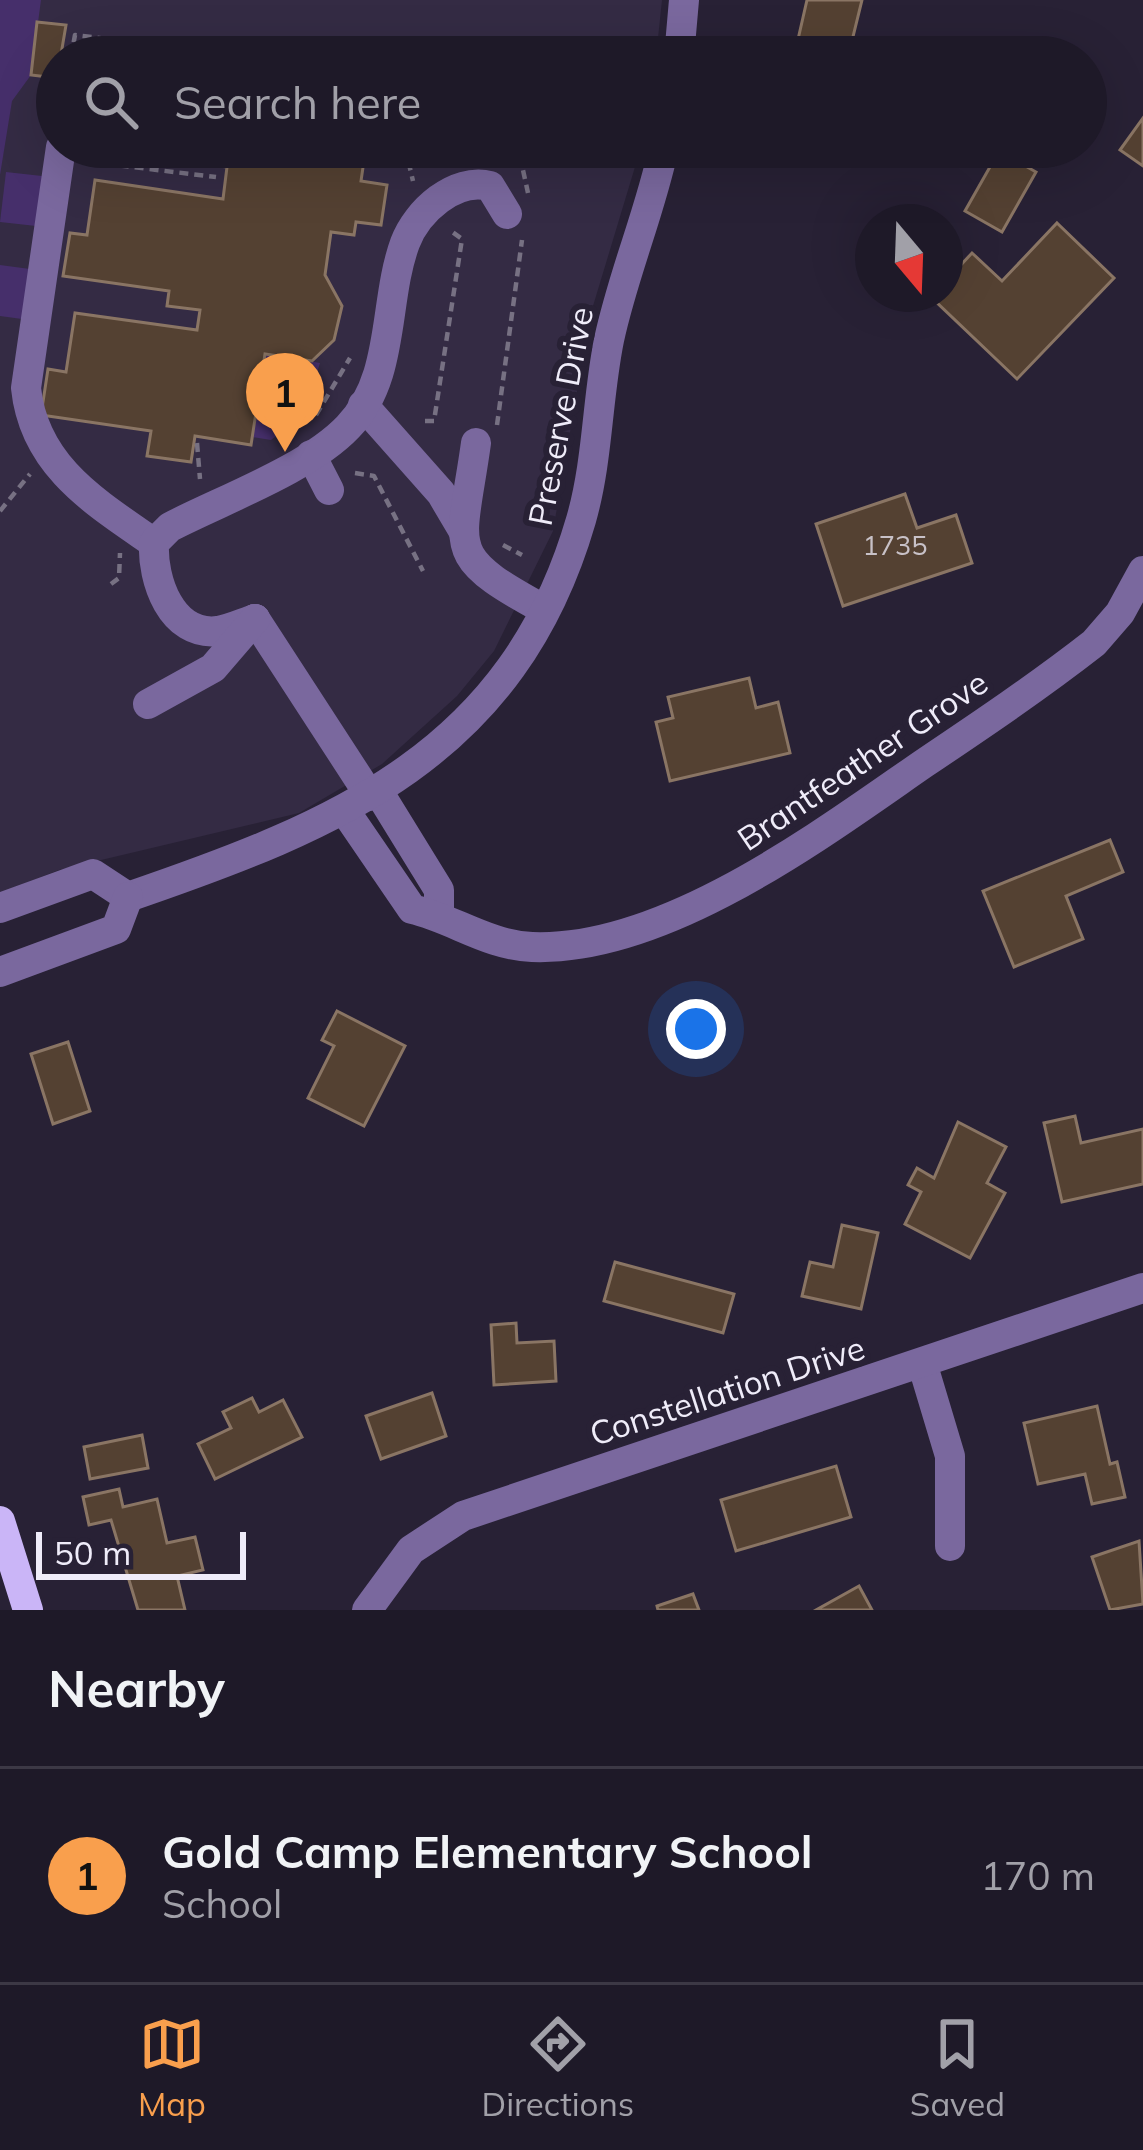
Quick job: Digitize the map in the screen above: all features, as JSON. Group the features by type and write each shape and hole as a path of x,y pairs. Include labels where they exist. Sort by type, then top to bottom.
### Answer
{"main road":[{"path":"0,1521 28,1610"}],"street":[{"path":"681,36 684,0"},
{"path":"58,168 26,388 28,412 47,455 93,502 146,537 160,593 181,618 197,629 216,631 255,619"},
{"name":"Preserve Drive","path":"0,972 116,929 128,897 265,850 364,799 422,762 478,709 545,610 581,519 615,311 658,168"},
{"path":"146,537 311,455 348,427 374,388 400,264 417,220 447,193 474,182 490,186 520,214"},
{"path":"362,405 476,535"},
{"path":"485,442 476,535 465,550 481,575 545,610"},
{"path":"311,455 329,490"},
{"name":"Brantfeather Grove","path":"255,619 364,799 440,890 440,915 502,945 568,945 614,934 718,894 800,850 1058,671 1120,613 1143,572"},
{"path":"148,704 213,668 255,619"},
{"path":"0,908 93,874 128,897"},
{"name":"Constellation Drive","path":"367,1610 411,1550 463,1516 923,1366 1143,1288"},
{"path":"923,1366 950,1456 950,1546"}],"path":[{"path":"158,168 216,177"},
{"path":"410,168 413,184"},
{"path":"485,442 520,214 521,168"},
{"path":"425,421 434,421 462,238 451,231"},
{"path":"313,421 355,350"},
{"path":"197,443 202,495"},
{"path":"0,511 47,455"},
{"path":"311,455 374,476 423,572"},
{"path":"476,535 522,555"},
{"path":"111,584 119,578 120,552 146,537"}],"shaded area":[{"path":"0,0 662,0 658,36 36,36 36,168 635,168 590,316 553,531 494,651 457,696 382,764 299,813 59,870 0,893"},
{"path":"0,0 41,0 31,75 12,101 0,175"},
{"path":"6,172 42,176 36,226 0,222"},
{"path":"0,265 30,269 22,319 0,316"},
{"path":"265,354 320,363 304,415 271,440 252,437"}],"building":[{"path":"807,0 862,0 853,36 799,36"},
{"path":"37,22 66,25 64,36 36,36 36,76 31,75"},
{"path":"1143,118 1143,166 1120,150"},
{"path":"227,168 363,168 361,181 387,185 381,225 356,222 354,235 331,232 325,275 342,306 334,340 312,361 265,354 251,445 195,436 191,462 147,456 151,431 41,415 48,369 66,372 75,313 197,330 200,310 167,306 169,291 63,276 70,233 87,235 95,180 223,199"},
{"path":"989,168 1036,172 1002,232 965,211"},
{"path":"1057,223 1114,278 1017,379 947,312 963,312 963,263 972,253 1002,281"},
{"path":"905,494 917,528 956,515 972,563 843,606 816,524"},
{"path":"749,678 756,708 778,702 790,753 670,781 656,722 673,718 668,697"},
{"path":"1110,840 1123,872 1066,896 1083,939 1014,967 983,891"},
{"path":"337,1011 405,1046 364,1126 308,1098 334,1046 322,1040"},
{"path":"68,1042 90,1111 53,1124 31,1054"},
{"path":"1075,1116 1081,1143 1143,1129 1143,1184 1062,1202 1044,1123"},
{"path":"958,1122 1006,1147 987,1183 1005,1193 970,1258 905,1224 921,1192 908,1185 917,1168 934,1178"},
{"path":"842,1225 878,1233 861,1309 802,1296 810,1262 833,1267"},
{"path":"615,1262 734,1294 723,1333 604,1301"},
{"path":"516,1323 517,1343 554,1341 556,1381 494,1385 491,1325"},
{"path":"432,1393 446,1436 381,1459 366,1416"},
{"path":"252,1398 259,1412 283,1400 302,1437 215,1479 198,1444 231,1428 223,1412"},
{"path":"1097,1406 1110,1464 1117,1462 1125,1497 1092,1504 1085,1474 1038,1484 1024,1423"},
{"path":"142,1435 148,1468 90,1479 84,1447"},
{"path":"836,1466 851,1517 736,1551 721,1500"},
{"path":"119,1489 123,1507 157,1499 167,1543 195,1537 203,1570 177,1576 185,1610 138,1610 111,1520 89,1525 83,1497"},
{"path":"1139,1541 1143,1604 1110,1610 1092,1557"},
{"path":"859,1586 872,1610 816,1610"},
{"path":"693,1594 699,1610 658,1610 657,1606"}],"place":[{"name":"Gold Camp Elementary School","path":"285,452"}]}
